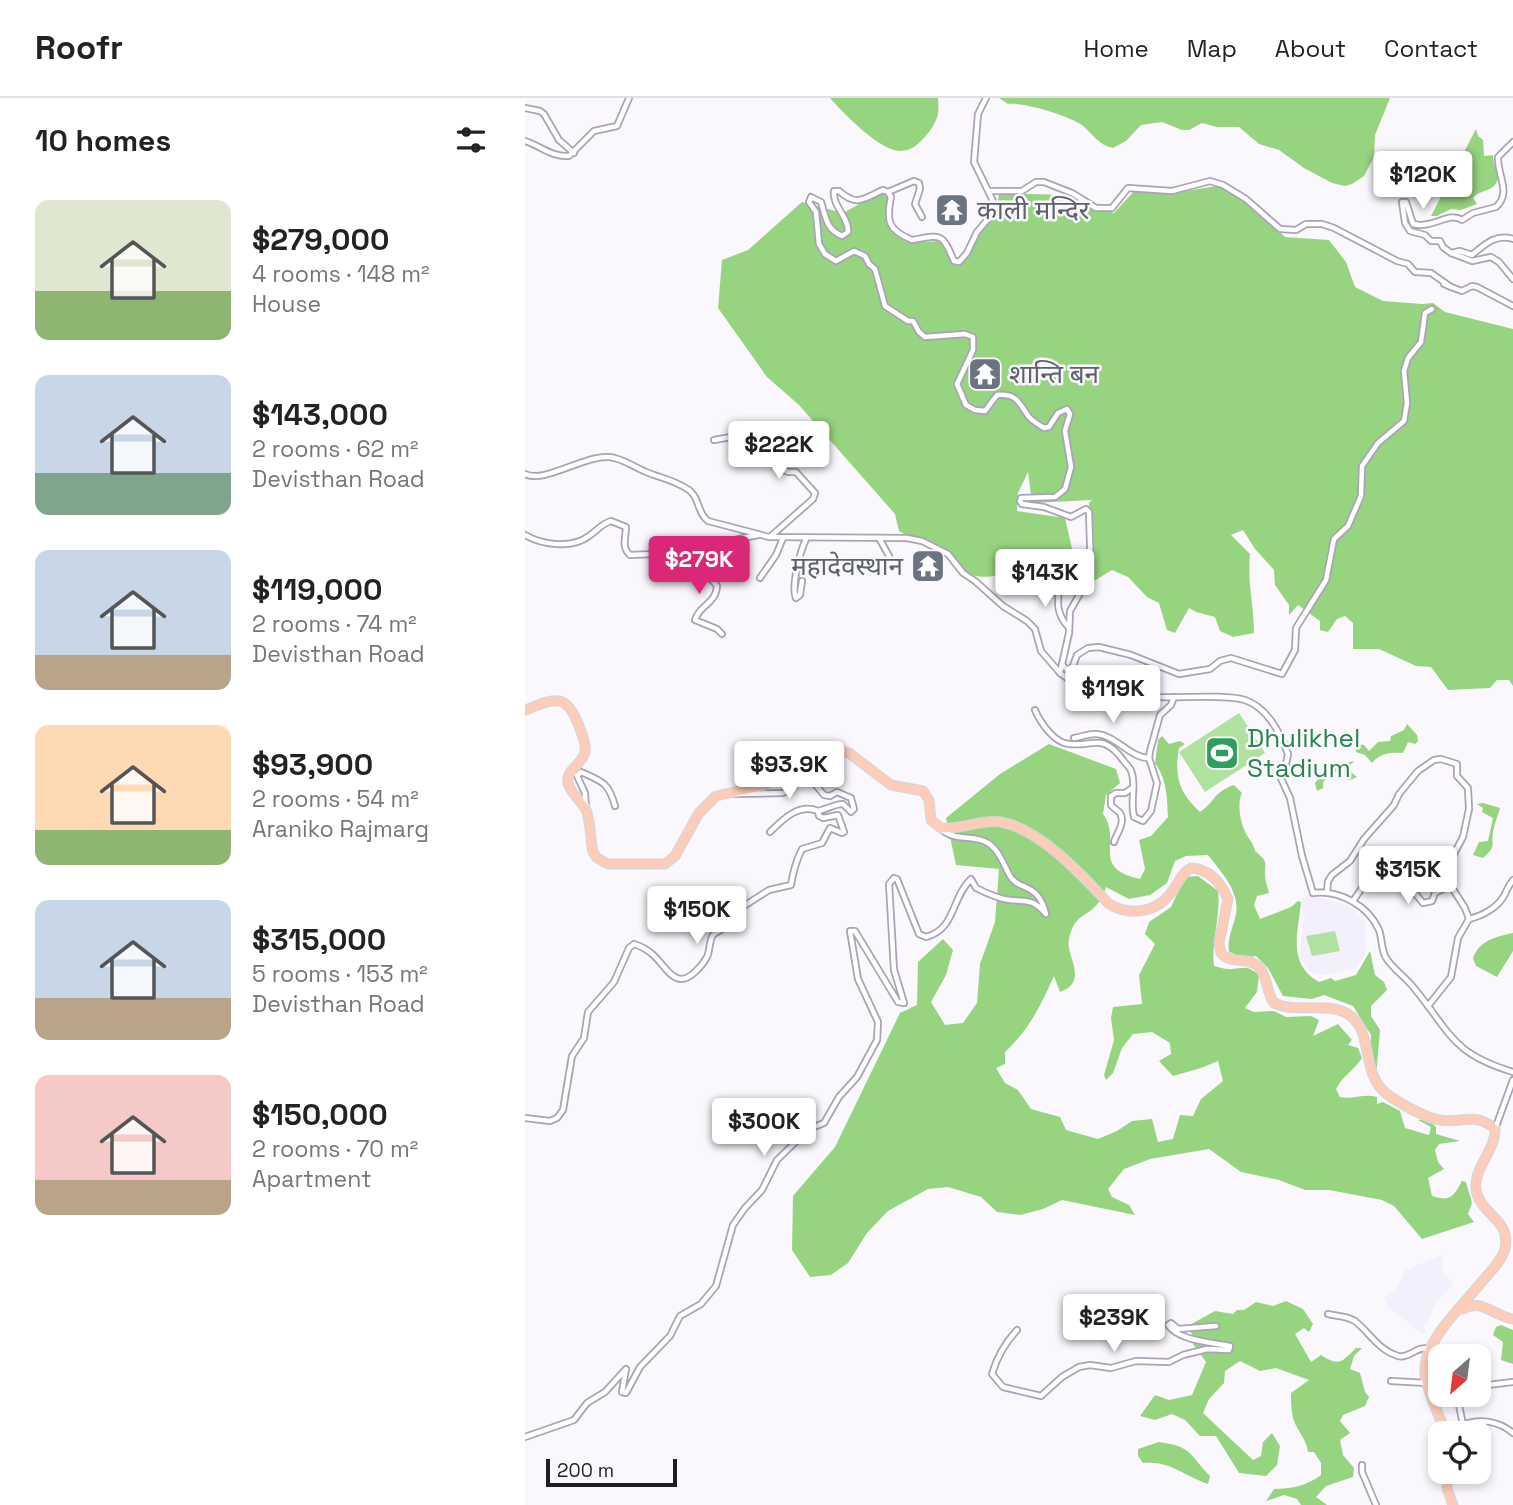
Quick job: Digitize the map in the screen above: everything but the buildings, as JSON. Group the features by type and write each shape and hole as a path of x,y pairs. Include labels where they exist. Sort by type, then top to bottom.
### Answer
{"highway":[{"path":"525,710 553,699 570,706 586,746 583,757 568,775 568,785 585,810 593,852 597,858 608,863 659,865 675,856 703,807 716,796 762,786 813,754 834,750 849,753 891,785 923,791 929,800 930,820 941,828 999,822 1023,830 1068,862 1109,904 1126,910 1150,909 1171,893 1187,870 1205,871 1218,881 1229,899 1219,943 1221,953 1226,958 1257,964 1274,1003 1297,1008 1333,1010 1348,1015 1360,1028 1374,1081 1389,1096 1440,1120 1480,1119 1495,1129 1495,1138 1478,1173 1476,1191 1479,1199 1504,1228 1508,1252 1452,1317 1433,1344"},
{"path":"1481,1283 1479,1297 1485,1307"},
{"path":"1452,1317 1470,1304 1478,1304 1500,1316 1513,1319"},
{"path":"1428,1356 1425,1367 1428,1383"},
{"path":"1447,1484 1453,1505"}],"street":[{"path":"525,141 551,154 569,156 575,153 594,131 612,128 620,123 629,98"},
{"path":"888,192 891,197 888,218 894,229 912,240 930,235 944,239 950,247 954,261 959,262 988,219 993,201 974,162 978,114 986,98"},
{"path":"525,108 544,114 559,141 575,153"},
{"path":"1513,142 1498,158 1504,187 1503,197 1496,207 1473,213 1462,220 1450,216 1438,223 1424,226 1413,224 1408,206 1406,202 1402,202 1405,223 1410,231 1425,235 1431,241 1440,242 1451,253 1472,261 1491,257 1499,262 1513,279"},
{"path":"922,218 915,204 920,189 919,183 914,181 856,201 834,191 833,199 849,225 848,232 842,236 832,232 827,225 821,202 811,197 809,202 815,212 816,234 825,254 836,261 855,251 865,256 878,276 885,306 908,321 913,321 925,337 965,334 974,337 973,350 957,384 966,405 985,411 997,395 1004,394 1021,402 1029,417 1044,428 1049,427 1058,413 1067,409 1070,414 1065,431 1071,467 1066,489 1055,496 1021,498 1020,501 1022,504 1044,507 1072,517 1086,509 1089,512 1091,574 1070,611 1061,673"},
{"path":"990,191 1022,191 1036,182 1044,182 1072,193 1096,208 1112,208 1128,188 1172,191 1210,181 1235,191 1280,229 1296,230 1306,224 1322,224 1334,228 1397,261 1408,264 1415,272 1431,273 1451,287"},
{"path":"1451,253 1460,251 1472,255 1484,243 1501,237 1513,239"},
{"path":"1444,284 1462,291 1476,287 1513,306"},
{"path":"1070,671 1077,655 1094,646 1131,655 1179,674 1210,669 1220,661 1231,658 1282,674 1296,650 1296,628 1326,580 1334,539 1348,526 1361,496 1362,466 1378,443 1404,421 1407,403 1404,371 1408,358 1421,342 1425,313 1432,309"},
{"path":"714,440 742,435 755,439 771,463 788,472 796,472 811,486 815,495 813,499 769,537"},
{"path":"525,474 550,474 600,457 622,460 647,473 666,477 690,491 699,504 702,517 708,521 759,535 806,539 879,538 922,541 948,554 963,573 1003,607 1027,621 1035,629 1041,651 1076,686 1174,697 1245,700 1257,707 1273,722 1289,754 1279,775 1290,798 1302,856 1313,892 1327,892 1353,901 1365,911 1379,929 1385,956 1428,1006 1446,1033 1464,1050 1483,1061 1513,1072"},
{"path":"525,535 547,543 569,544 588,537 603,523 611,521 626,527 624,541 630,555 670,556 695,553 759,535"},
{"path":"760,578 776,555 783,538"},
{"path":"879,538 889,556"},
{"path":"802,580 800,595 796,598 793,594 797,567 806,539"},
{"path":"695,553 688,563 691,568 714,581 717,591 708,606 695,616 695,620 717,629 722,634"},
{"path":"1060,578 1058,613 1061,621 1069,628"},
{"path":"1062,665 1088,688"},
{"path":"1035,710 1040,722 1060,741 1069,744 1094,741 1120,755 1132,771 1131,802 1134,817 1143,821 1151,811 1157,783 1149,758 1160,715 1171,705 1174,697"},
{"path":"1074,738 1094,733 1106,736 1141,757 1149,758"},
{"path":"1327,892 1328,881 1332,875 1350,861 1418,771 1434,760 1441,759 1457,764 1457,776 1468,788 1468,823 1447,869 1449,886 1465,908 1469,919"},
{"path":"585,810 585,793 576,776 581,772 607,785 615,806"},
{"path":"727,792 738,796 783,793 805,778 810,778 824,795 844,793 854,803 851,812 843,804 837,804 827,811 802,809 786,816 770,832"},
{"path":"1114,842 1121,819 1111,805 1111,796 1125,793 1132,788"},
{"path":"525,1118 550,1121 558,1118 563,1110 572,1056 584,1038 588,1012 614,982 628,948 634,944 643,946 656,955 675,978 687,978 708,956 712,938 722,928 731,908 733,913 769,890 791,885 792,869 797,864 802,849 822,843 830,828 845,832 838,815 823,818 818,811"},
{"path":"525,1437 574,1420 587,1403 605,1392 626,1369 621,1388 622,1392 626,1393 640,1367 670,1336 680,1316 701,1304 716,1286 733,1225 762,1190 777,1160 809,1129 824,1124 839,1097 857,1077 877,1040 878,1022 858,979 850,931 855,931 898,1002 904,1003 894,970 890,884 894,878 897,879 919,934 926,937 946,925 953,915 958,893 971,879 976,888 1010,900 1026,898 1046,914 1043,900 1033,890 1010,878 996,851 988,843 957,838 941,828"},
{"path":"1353,901 1364,885 1364,871"},
{"path":"1364,885 1373,885 1388,877 1393,878 1410,887 1423,903 1432,901 1435,893 1449,886"},
{"path":"1428,1006 1451,977 1458,937 1469,919 1492,908 1503,898 1513,880"},
{"path":"1495,1129 1513,1080"},
{"path":"1328,1314 1351,1319 1375,1343 1398,1356 1407,1355 1421,1347 1428,1349"},
{"path":"1017,1330 996,1360 992,1374 1003,1387 1041,1396 1062,1377 1079,1367 1090,1365 1111,1368 1136,1361 1169,1362 1207,1349 1229,1350 1230,1346 1183,1336 1169,1329 1168,1325 1171,1322 1178,1329 1216,1326"},
{"path":"1391,1381 1428,1383"},
{"path":"1491,1385 1513,1382"},
{"path":"1491,1421 1513,1433"},
{"path":"1362,1465 1362,1472 1376,1505"}],"shaded area":[{"path":"1309,895 1349,906 1366,922 1365,954 1356,968 1325,975 1310,972 1304,964 1300,950 1304,920 1301,898"},
{"path":"1442,1255 1442,1273 1453,1283 1422,1326 1426,1330 1423,1334 1389,1308 1384,1297 1396,1291 1406,1270"}],"green space":[{"path":"830,98 938,98 938,115 924,138 911,149 900,151 882,145 872,138"},
{"path":"999,98 1390,98 1375,135 1374,157 1364,176 1345,186 1332,183 1304,168 1279,150 1259,144 1239,127 1217,127 1202,123 1189,130 1182,130 1162,122 1141,125 1126,141 1113,148 1096,139 1082,125 1067,118 1035,107 1008,104"},
{"path":"1476,129 1483,140 1484,156 1493,155 1494,165 1500,164 1502,169 1497,182 1473,198 1477,204 1431,216"},
{"path":"1217,186 1240,196 1285,237 1329,240 1346,262 1355,287 1383,301 1433,303 1445,312 1513,329 1513,686 1509,680 1497,680 1490,688 1448,690 1431,667 1416,666 1379,649 1353,649 1353,623 1345,616 1337,619 1328,632 1320,630 1320,621 1298,605 1289,615 1289,605 1275,585 1274,570 1255,549 1243,530 1231,535 1250,554 1254,633 1233,637 1220,631 1215,617 1189,608 1175,633 1167,630 1159,603 1147,597 1128,577 1112,570 1089,584 1089,503 1092,500 1032,503 1028,472 1018,493 1017,511 1065,518 1078,575 1064,578 1062,568 1049,552 997,575 972,575 961,567 952,554 918,542 899,531 895,514 799,405 767,377 718,308 722,260 748,250 802,202 843,213 881,192 887,193 889,199 886,223 901,236 913,241 947,241 950,260 960,265 997,209 999,193 1065,195 1114,213 1135,190 1166,194"},
{"name":"Dhulikhel Stadium","path":"1239,713 1265,753 1205,792 1179,752"},
{"path":"1407,724 1417,735 1418,741 1415,744 1408,742 1403,753 1386,754 1372,763 1365,755 1356,752 1356,744 1364,745 1369,751 1378,742 1390,741 1391,736 1404,730"},
{"path":"1162,736 1169,744 1180,741 1185,744 1179,748 1178,776 1187,798 1200,812 1227,788 1234,785 1242,793 1239,806 1241,820 1255,851 1265,862 1269,893 1257,896 1254,905 1260,919 1301,902 1297,936 1298,957 1309,974 1319,982 1356,975 1370,951 1375,975 1384,982 1387,990 1371,1006 1371,1016 1380,1030 1376,1077 1370,1060 1371,1035 1353,1006 1324,995 1312,999 1283,996 1268,968 1256,956 1245,958 1229,952 1236,914 1235,897 1228,882 1208,855 1186,856 1175,861 1167,883 1150,895 1129,899 1106,887 1099,902 1074,924 1071,930 1069,946 1075,975 1073,981 1060,992 1054,976 1034,1017 1005,1052 1005,1064 996,1068 1005,1083 1018,1090 1031,1109 1060,1117 1066,1130 1098,1139 1132,1121 1152,1119 1158,1142 1173,1139 1180,1115 1193,1116 1201,1099 1223,1081 1218,1061 1173,1076 1159,1061 1171,1054 1170,1043 1152,1032 1133,1034 1122,1048 1113,1073 1106,1080 1104,1075 1114,1040 1111,1018 1113,1007 1142,1004 1139,975 1155,944 1145,934 1149,922 1171,907 1185,877 1198,876 1218,891 1214,966 1228,969 1246,968 1259,975 1257,992 1245,1008 1254,1012 1274,1011 1286,1017 1311,1016 1319,1020 1313,1036 1338,1024 1352,1040 1348,1045 1358,1048 1362,1058 1336,1089 1340,1097 1377,1097 1377,1104 1383,1102 1400,1111 1405,1128 1429,1135 1431,1127 1418,1120 1428,1120 1436,1127 1436,1134 1460,1141 1439,1144 1435,1150 1438,1162 1444,1169 1428,1178 1432,1196 1443,1198 1450,1197 1462,1181 1466,1182 1472,1203 1468,1214 1474,1222 1422,1239 1394,1206 1382,1200 1329,1190 1305,1190 1279,1180 1241,1172 1209,1149 1150,1159 1124,1169 1108,1189 1112,1197 1129,1205 1135,1215 1062,1200 1020,1215 997,1212 981,1197 948,1187 928,1189 888,1211 867,1233 848,1263 831,1275 810,1277 792,1250 793,1196 835,1147 900,1013 917,1005 918,962 943,939 953,950 946,975 931,1002 945,1025 963,1023 977,1003 980,964 995,922 999,869 956,865 946,818 1000,774 1049,744 1116,769 1120,783 1106,795 1103,814 1110,834 1111,861 1125,874 1140,879 1145,869 1139,840 1151,836 1168,817 1164,782 1155,763 1158,740"},
{"path":"1354,761 1347,769 1357,777 1345,779 1344,767 1341,767 1323,782 1323,788 1317,791 1315,783 1323,775 1337,766"},
{"path":"1477,804 1500,808 1492,848 1483,858 1473,855 1479,842 1488,841 1493,818 1482,812 1483,808"},
{"path":"1335,931 1340,951 1312,956 1306,936"},
{"path":"1513,933 1513,951 1497,977 1476,966 1473,958 1484,943"},
{"path":"1286,1301 1303,1309 1313,1324 1309,1332 1304,1328 1295,1334 1311,1362 1321,1355 1332,1361 1340,1361 1356,1348 1362,1348 1354,1356 1350,1369 1360,1373 1369,1397 1365,1406 1343,1415 1340,1421 1350,1433 1340,1440 1343,1455 1354,1468 1353,1477 1326,1486 1316,1497 1327,1505 1301,1505 1297,1499 1284,1495 1266,1501 1274,1489 1298,1486 1321,1475 1321,1463 1314,1452 1308,1452 1292,1411 1291,1393 1309,1380 1276,1368 1260,1371 1240,1361 1225,1371 1224,1383 1209,1399 1203,1413 1253,1460 1261,1456 1263,1442 1272,1433 1280,1446 1277,1465 1266,1476 1239,1473 1216,1436 1200,1436 1185,1420 1172,1414 1155,1420 1140,1416 1155,1395 1169,1400 1192,1395 1206,1362 1193,1344 1192,1334 1186,1327 1215,1311 1233,1314 1256,1302 1273,1306"},
{"path":"1501,1325 1513,1330 1513,1364 1501,1360 1503,1342 1493,1335 1496,1327"},
{"path":"1159,1442 1185,1449 1210,1476 1208,1484 1169,1466 1143,1463 1138,1456 1138,1449"}],"place":[{"name":"काली मन्दिर","path":"952,210"},
{"name":"शान्ति बन","path":"985,374"},
{"name":"महादेवस्थान","path":"928,566"},
{"name":"Dhulikhel Stadium","path":"1222,753"}]}
